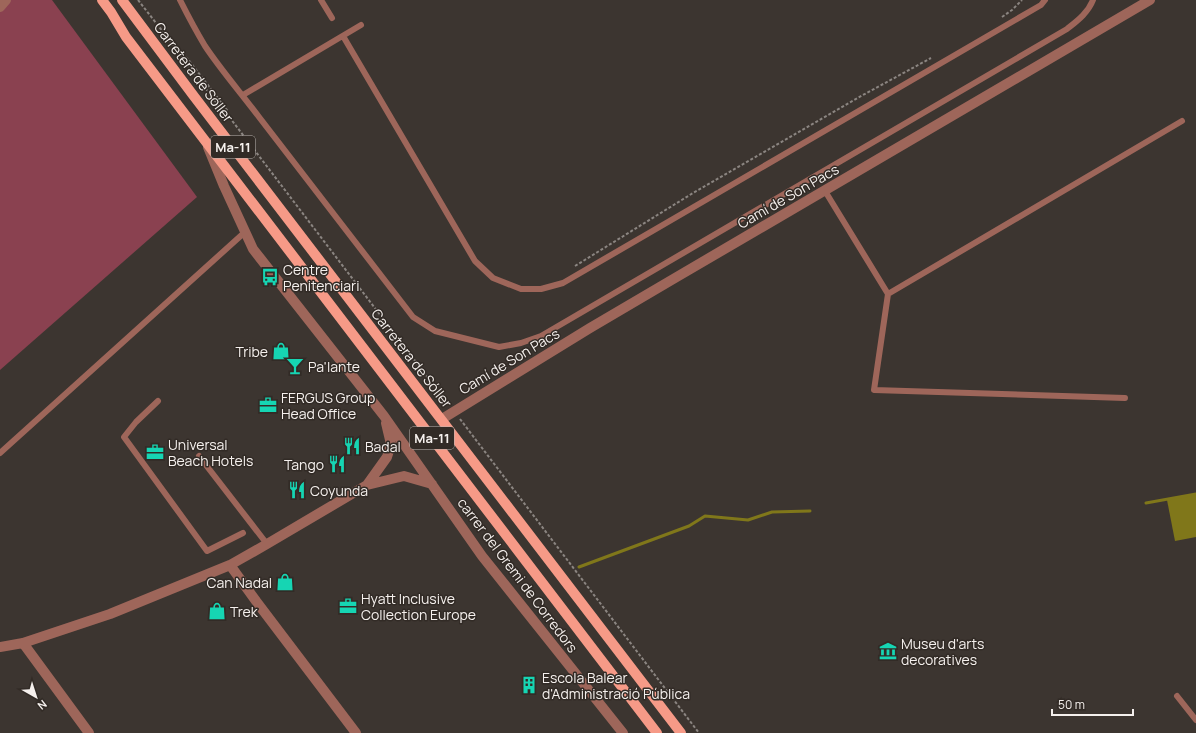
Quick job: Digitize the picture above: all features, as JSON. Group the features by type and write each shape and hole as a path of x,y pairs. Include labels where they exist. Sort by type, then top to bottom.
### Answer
{"main road":[{"path":"94,0 126,37"},
{"name":"Ma-11","path":"102,0 126,37 206,144 657,733"},
{"name":"Carretera de Sóller","path":"122,0 202,107 681,733"}],"street":[{"path":"0,8 6,0"},
{"name":"Camí de Son Pacs","path":"442,419 610,317 1150,0"},
{"name":"carrer del Gremi de Corredors","path":"206,144 253,249 384,416 482,556 623,733"},
{"path":"366,485 387,458 391,444 384,416"},
{"path":"0,647 23,642 110,614 230,565 366,485 404,476 432,484"},
{"path":"230,565 356,733"},
{"path":"23,642 89,733"}],"lane":[{"path":"180,0 188,17 218,64 413,317 435,331 499,347 521,343 541,336 1067,29 1080,19 1091,6 1093,0"},
{"path":"321,0 332,18"},
{"path":"343,36 475,262 493,278 521,289 541,289 563,283 1041,5 1045,0"},
{"path":"243,95 361,25"},
{"path":"888,294 1182,121"},
{"path":"825,190 888,294 874,390 1125,398"},
{"path":"0,453 245,232"},
{"path":"158,401 136,422 124,437 207,551 243,533"},
{"path":"199,456 267,544"},
{"path":"1177,696 1196,720"}],"path":[{"path":"138,0 182,56 187,58 227,110 227,114 699,733"},
{"path":"1000,18 1012,10 1022,0"},
{"path":"563,283 577,264 628,232 829,114 933,57"}],"shaded area":[{"path":"0,0 52,0 197,197 0,370"},
{"path":"1196,494 1196,537 1175,541 1167,500"}],"waterway":[{"path":"1146,503 1196,494"},
{"path":"579,567 689,526 705,516 748,520 772,512 810,511"}],"place":[{"name":"Centre Penitenciari","path":"270,277"},
{"name":"Tribe","path":"281,351"},
{"name":"Pa'lante","path":"295,366"},
{"name":"FERGUS Group Head Office","path":"268,405"},
{"name":"Badal","path":"352,446"},
{"name":"Universal Beach Hotels","path":"155,452"},
{"name":"Tango","path":"337,464"},
{"name":"Coyunda","path":"297,490"},
{"name":"Can Nadal","path":"285,582"},
{"name":"Hyatt Inclusive Collection Europe","path":"348,606"},
{"name":"Trek","path":"217,611"},
{"name":"Museu d'arts decoratives","path":"888,651"},
{"name":"Escola Balear d'Administració Pública","path":"529,685"}]}
